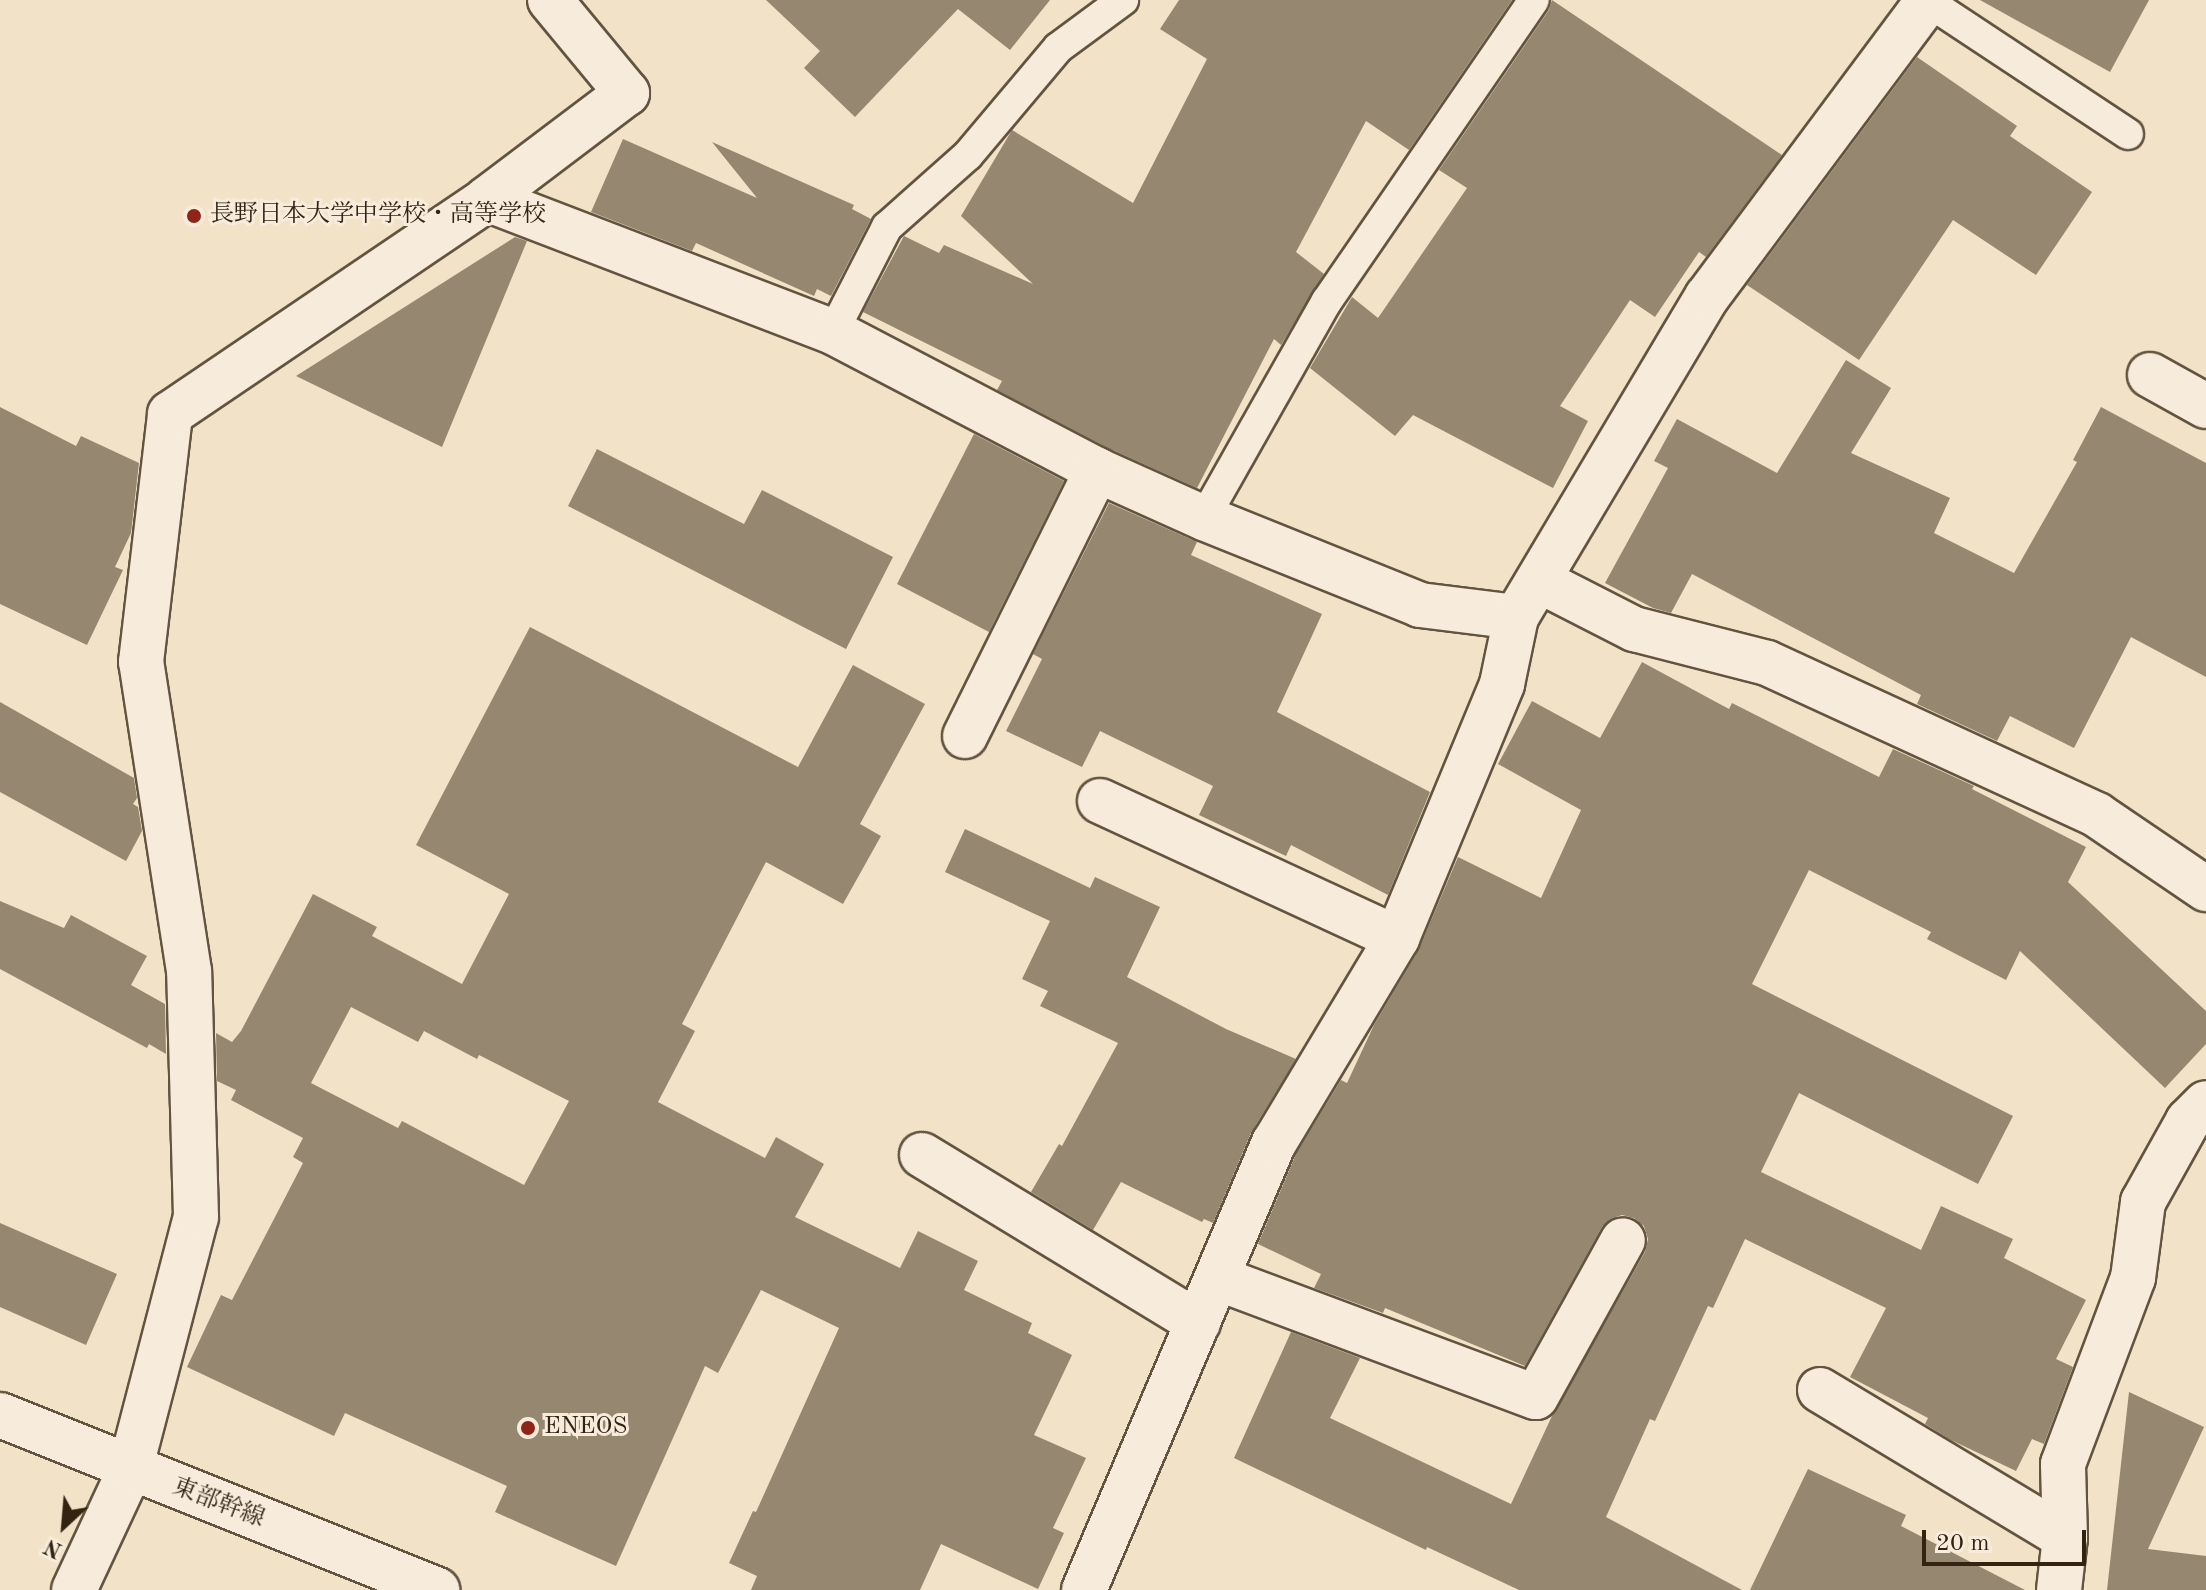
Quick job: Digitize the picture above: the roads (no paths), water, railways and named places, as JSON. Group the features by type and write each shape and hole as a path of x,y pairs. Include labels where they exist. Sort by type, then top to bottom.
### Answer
{"street":[{"path":"74,1590 130,1470 196,1217 189,971 141,662 170,414 487,199 627,93 550,0"},
{"path":"1084,1590 1274,1143 1397,938 1502,684 1516,617 1707,297 1927,1"},
{"path":"487,199 833,332 1097,470 1204,518 1420,605 1516,617"},
{"path":"2150,375 2206,406"},
{"path":"965,736 1097,470"},
{"path":"1540,581 1634,629 1767,663 2083,809 2206,889"},
{"path":"1100,801 1397,938"},
{"path":"2059,1590 2065,1537 2063,1464 2133,1278 2143,1202 2188,1121 2206,1103"},
{"path":"922,1155 1198,1323"},
{"path":"1217,1278 1536,1397 1623,1240"},
{"path":"1820,1390 2065,1537"},
{"name":"東部幹線","path":"0,1415 130,1470 437,1590"}],"lane":[{"path":"833,332 887,227 968,155 1058,48 1123,0"},
{"path":"1204,518 1327,301 1534,0"},
{"path":"1927,1 2128,134"}],"place":[{"name":"長野日本大学中学校・高等学校","path":"194,216"},
{"name":"ENEOS","path":"528,1428"}]}
